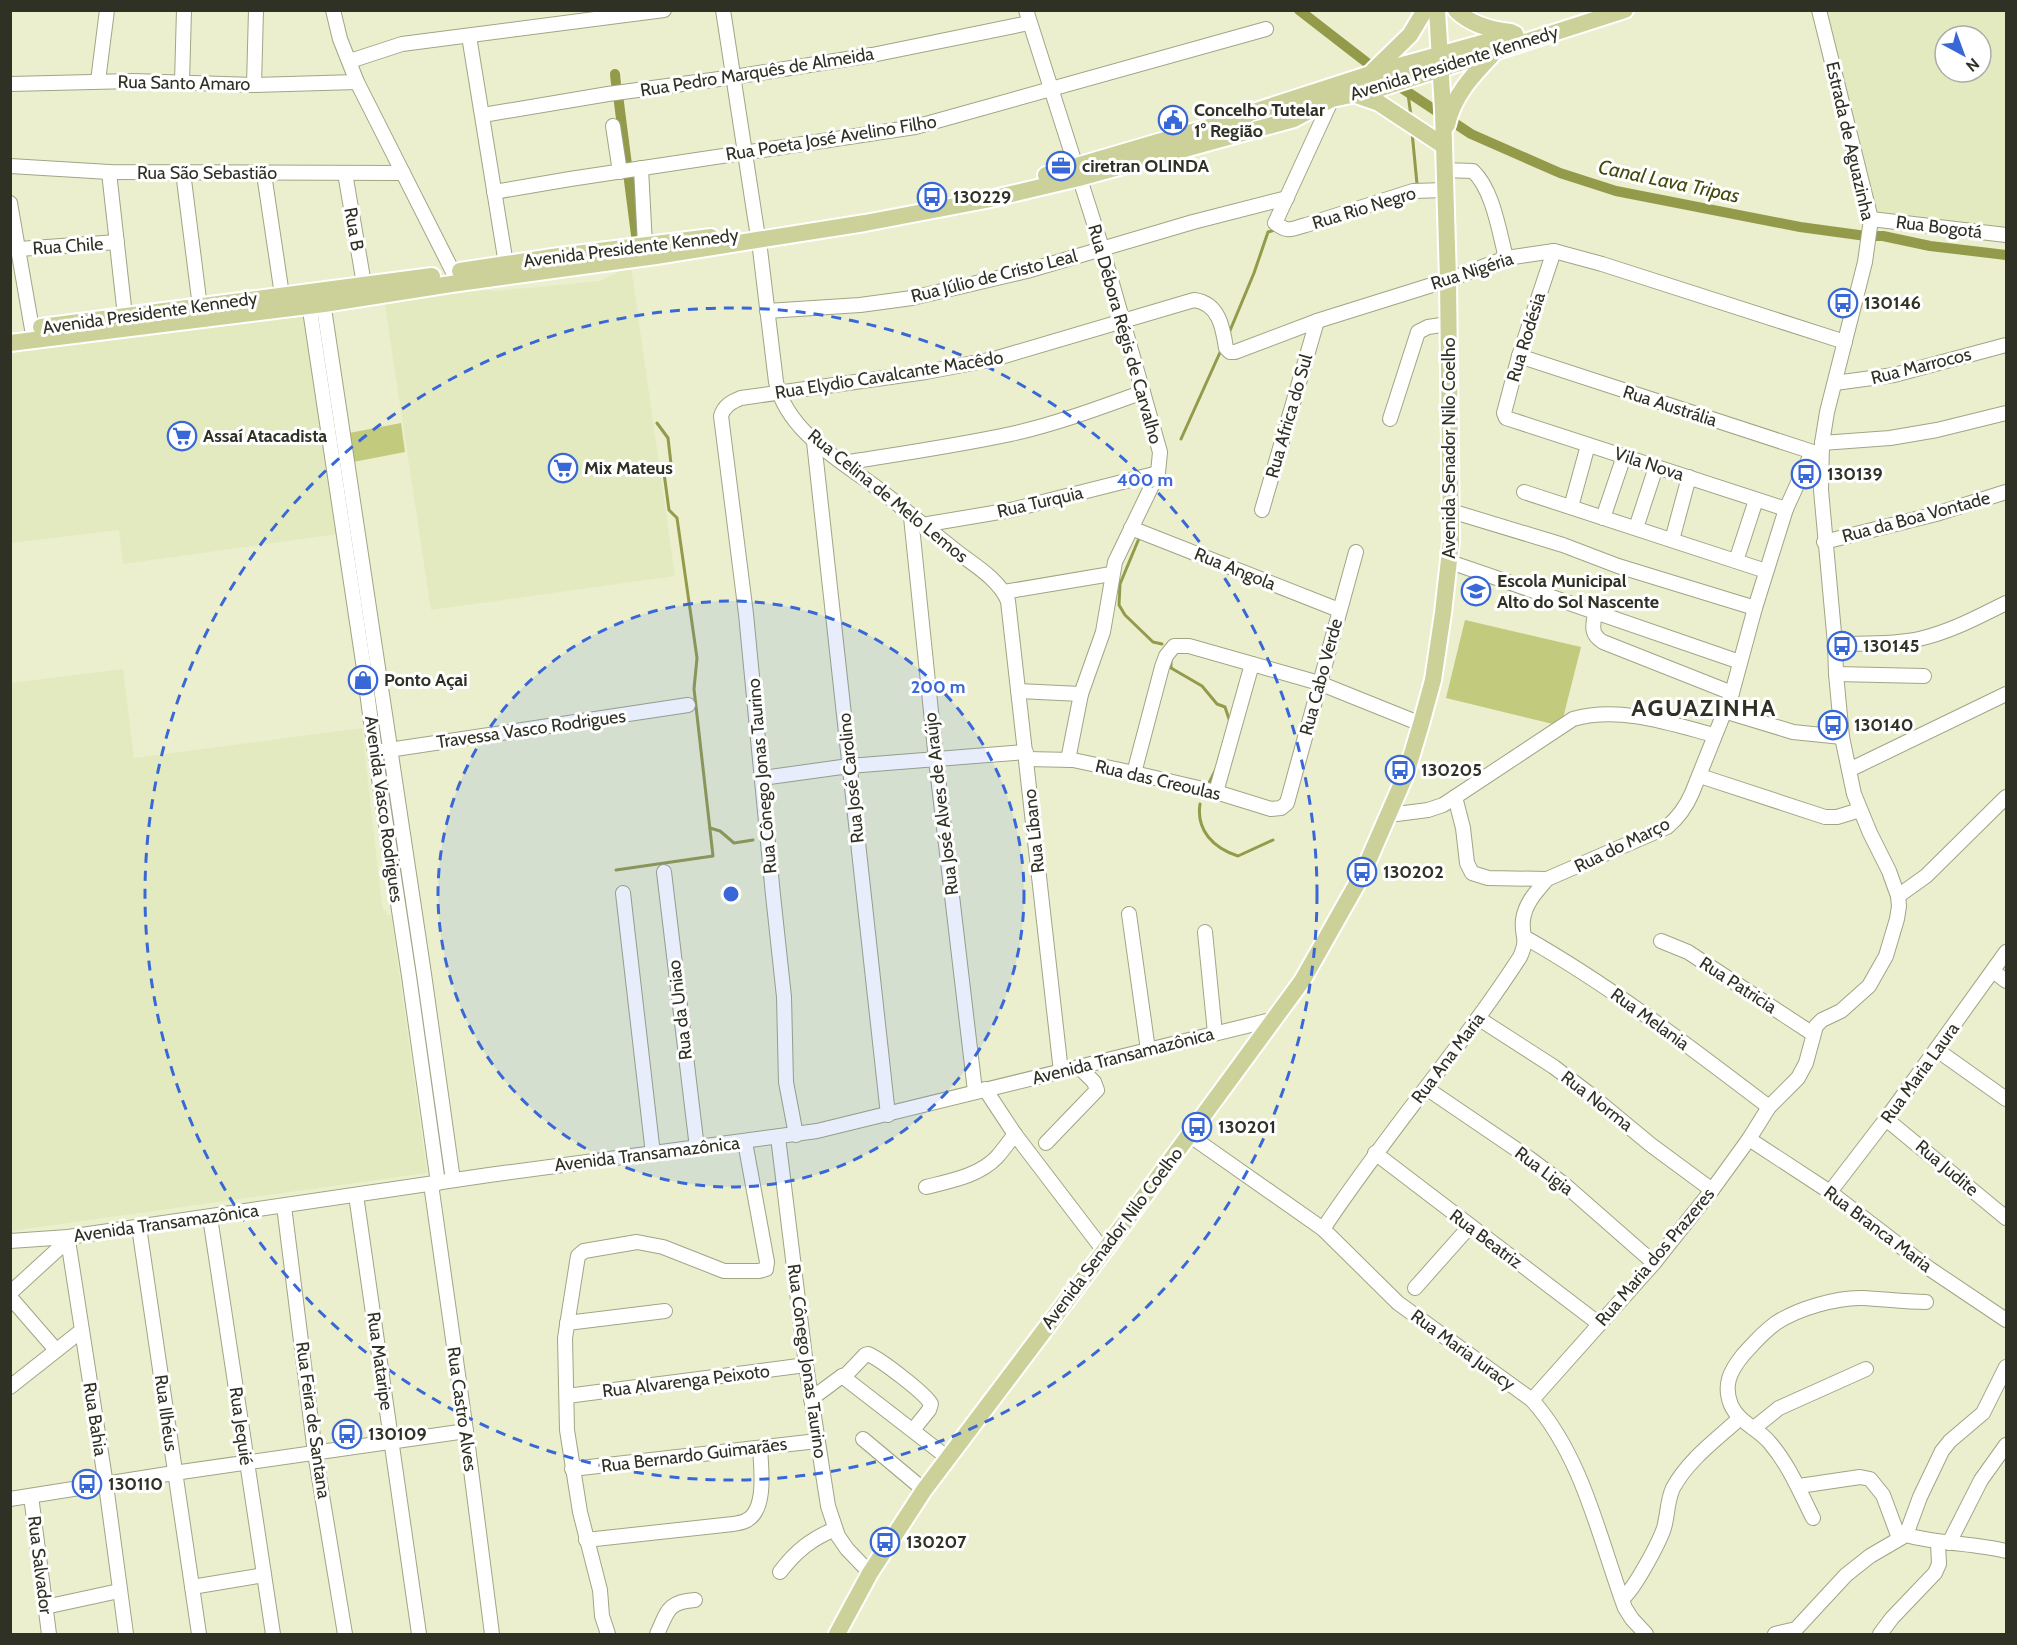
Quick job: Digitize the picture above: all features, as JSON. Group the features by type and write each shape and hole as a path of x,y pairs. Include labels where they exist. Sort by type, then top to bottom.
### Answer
{"main road":[{"path":"1391,64 1425,10"},
{"name":"Avenida Senador Nilo Coelho","path":"837,1635 870,1573 924,1490 1104,1251 1306,975 1352,894 1389,815 1421,724 1433,680 1450,562 1448,280 1443,140 1446,112 1437,10"},
{"path":"1456,10 1478,25 1518,33"},
{"name":"Avenida Presidente Kennedy","path":"1077,172 1158,157 1368,80 1409,79 1440,62 1518,33 1592,10"},
{"name":"Avenida Presidente Kennedy","path":"1328,94 1353,93 1391,64 1440,62 1494,52 1625,10"},
{"path":"1446,112 1468,80 1494,52"},
{"path":"1353,93 1373,100 1443,140"},
{"name":"Avenida Presidente Kennedy","path":"10,343 316,299 460,283 986,200 1247,124"},
{"name":"Avenida Presidente Kennedy","path":"10,331 282,295 316,299 364,284 645,245 758,236"}],"street":[{"path":"98,81 107,10"},
{"path":"182,82 184,10"},
{"path":"254,85 256,10"},
{"path":"333,10 340,39 354,71 453,272"},
{"name":"Rua Santo Amaro","path":"10,84 98,81 254,85 354,71 402,44 664,10"},
{"path":"723,10 758,236 778,394"},
{"name":"Estrada de Aguazinha","path":"1813,1034 1816,1026 1822,1020 1841,1011 1869,986 1881,966 1893,934 1899,906 1889,871 1860,810 1842,737 1824,542 1819,450 1867,255 1871,219 1819,10"},
{"name":"Rua Pedro Marquês de Almeida","path":"483,115 872,55 1028,17"},
{"name":"Rua Débora Régis de Carvalho","path":"1028,17 1101,248 1160,452 1158,474 1115,562 1103,632 1081,694 1068,760"},
{"name":"Rua Poeta José Avelino Filho","path":"494,192 915,127 1266,29"},
{"path":"469,36 506,264"},
{"path":"1287,198 1328,94"},
{"path":"613,126 630,170 645,245"},
{"name":"Rua São Sebastião","path":"10,166 109,172 403,173"},
{"path":"1444,170 1473,171 1480,179 1488,192 1506,258"},
{"path":"109,172 125,316"},
{"path":"183,172 200,307"},
{"name":"Rua B","path":"345,173 364,284"},
{"path":"264,174 282,295"},
{"name":"Rua Rio Negro","path":"1287,198 1279,226 1306,225 1413,191 1444,190"},
{"name":"Rua Júlio de Cristo Leal","path":"767,311 870,304 904,299 1027,271 1101,248 1287,198"},
{"path":"10,203 20,249 32,329"},
{"name":"Rua Bogotá","path":"1871,219 2007,235"},
{"name":"Rua Chile","path":"20,249 117,242"},
{"name":"Rua Nigéria","path":"1223,328 1226,348 1235,352 1317,321 1448,280 1506,258 1554,251 1602,264 1845,342"},
{"name":"Rua Rodésia","path":"1511,420 1506,418 1504,412 1519,356 1554,251"},
{"name":"Avenida Vasco Rodrigues","path":"316,299 333,359 453,1180"},
{"name":"Avenida Vasco Rodrigues","path":"316,299 317,361 428,1106 434,1183"},
{"name":"Rua Elydio Cavalcante Macêdo","path":"721,416 723,410 741,398 926,372 994,359 1194,300 1202,301 1212,308 1223,328"},
{"name":"Rua Africa do Sul","path":"1262,510 1317,321"},
{"path":"1390,419 1418,332 1428,327 1448,324"},
{"name":"Rua Marrocos","path":"1835,383 1894,375 2006,345"},
{"name":"Rua Austrália","path":"1519,356 1819,450"},
{"path":"317,361 333,359"},
{"path":"843,463 1013,433 1074,417 1143,392"},
{"name":"Rua Celina de Melo Lemos","path":"778,394 792,416 814,442 986,574 1004,592"},
{"path":"1819,450 1937,429 2007,413"},
{"name":"Rua Cônego Jonas Taurino","path":"721,416 746,614 772,896 784,997 786,1082 796,1135"},
{"name":"Vila Nova","path":"1511,420 1786,509"},
{"name":"Rua José Carolino","path":"814,442 888,1114"},
{"path":"1571,507 1588,444"},
{"name":"Rua do Março","path":"1455,797 1463,828 1467,863 1472,873 1488,878 1547,879 1667,827 1685,809 1700,776 1732,693 1755,608 1786,509 1819,450"},
{"path":"1603,518 1624,456"},
{"path":"1636,528 1656,466"},
{"name":"Rua Turquia","path":"916,521 1011,510 1158,474"},
{"path":"1671,540 1689,477"},
{"path":"1524,492 1766,571"},
{"name":"Rua da Boa Vontade","path":"1824,542 1936,514 2007,492"},
{"path":"1736,561 1756,500"},
{"path":"1451,512 1563,545 1618,566 1755,608"},
{"name":"Rua José Alves de Araújo","path":"916,521 936,760 980,1090 1104,1251"},
{"name":"Rua Angola","path":"1131,528 1339,610"},
{"name":"Rua Cabo Verde","path":"1287,803 1356,552"},
{"path":"1450,562 1740,662"},
{"path":"1004,592 1112,574"},
{"name":"Rua Líbano","path":"1004,592 1010,612 1061,1072"},
{"path":"1835,644 1919,639 1960,626 2007,603"},
{"path":"1595,613 1594,636 1603,642 1732,693"},
{"path":"1134,772 1162,667 1166,656 1174,646 1189,646 1319,683 1421,724"},
{"path":"1216,792 1252,664"},
{"path":"1836,674 1924,676"},
{"path":"1018,691 1081,694"},
{"path":"1849,770 2007,694"},
{"name":"Travessa Vasco Rodrigues","path":"375,752 688,705"},
{"path":"1724,711 1792,732 1842,737"},
{"path":"1389,815 1428,810 1443,805 1573,719 1590,714 1627,715 1714,735"},
{"name":"Rua das Creoulas","path":"762,778 849,766 1026,755 1134,772 1216,792 1271,809 1281,808 1287,803"},
{"path":"1700,776 1825,817 1837,818 1860,810"},
{"path":"1898,896 1926,876 2007,797"},
{"name":"Rua da Uniao","path":"664,872 697,1148"},
{"name":"Rua Ana Maria","path":"1323,1229 1375,1153 1426,1089 1520,957 1526,938 1522,922 1525,911 1529,902 1547,879"},
{"path":"623,892 653,1154"},
{"path":"1129,914 1148,1050"},
{"path":"1205,932 1215,1034"},
{"name":"Rua Melania","path":"1526,938 1606,987 1769,1107"},
{"name":"Rua Patricia","path":"1661,941 1688,952 1813,1034"},
{"name":"Rua Maria Laura","path":"1830,1192 1937,1050 2007,952"},
{"path":"1993,971 2007,981"},
{"name":"Rua Norma","path":"1478,1018 1571,1080 1651,1145 1712,1190"},
{"name":"Avenida Transamazônica","path":"10,1241 68,1238 453,1180 796,1135 1275,1019"},
{"path":"1769,1107 1803,1071 1813,1034"},
{"path":"1937,1050 2007,1099"},
{"path":"1046,1143 1097,1090 1094,1082 1079,1067"},
{"name":"Rua Ligia","path":"1426,1089 1565,1185 1654,1263"},
{"path":"428,1106 442,1104"},
{"name":"Rua Maria dos Prazeres","path":"1532,1400 1598,1323 1654,1263 1712,1190 1769,1107"},
{"name":"Rua Judite","path":"1886,1119 2007,1218"},
{"path":"926,1187 956,1180 984,1167 997,1157 1015,1134"},
{"name":"Rua Maria Juracy","path":"1189,1135 1323,1229 1398,1303 1532,1400 1549,1419 1567,1449 1622,1599 1632,1619 1646,1635"},
{"name":"Rua Cônego Jonas Taurino","path":"778,1137 806,1365 828,1506 835,1529 847,1549 870,1573"},
{"name":"Rua Branca Maria","path":"1749,1139 1830,1192 1930,1269 2005,1314"},
{"name":"Rua Cônego Jonas Taurino","path":"567,1323 578,1256 584,1251 628,1243 651,1244 678,1251 717,1269 733,1272 766,1269 767,1262 745,1142"},
{"name":"Rua Beatriz","path":"1375,1153 1598,1323"},
{"name":"Rua Castro Alves","path":"434,1183 492,1635"},
{"name":"Rua Mataripe","path":"356,1195 419,1635"},
{"name":"Rua Feira de Santana","path":"284,1206 315,1453 345,1635"},
{"name":"Rua Jequié","path":"210,1216 273,1635"},
{"path":"1415,1288 1470,1226"},
{"name":"Rua Ilhéus","path":"139,1227 199,1635"},
{"path":"56,1350 10,1295 68,1238"},
{"name":"Rua Bahia","path":"68,1238 106,1485 118,1591 126,1635"},
{"path":"1813,1518 1799,1486 1778,1453 1767,1439 1740,1418 1732,1407 1728,1394 1729,1374 1754,1342 1777,1322 1821,1304 1853,1298 1926,1302"},
{"path":"606,1633 600,1590 586,1540 572,1469 567,1430 565,1346 567,1323 665,1311"},
{"path":"10,1387 81,1331"},
{"path":"844,1377 868,1354 904,1380 931,1404 913,1430"},
{"name":"Rua Alvarenga Peixoto","path":"567,1396 806,1365"},
{"path":"1775,1635 1796,1629 1846,1575 1870,1556 1903,1536 1942,1451 1950,1441 1983,1413 2007,1367"},
{"path":"1754,1428 1789,1403 1866,1369"},
{"path":"811,1399 837,1377 844,1377 948,1458"},
{"path":"1622,1599 1638,1580 1663,1530 1667,1502 1674,1486 1702,1453 1740,1418"},
{"path":"10,1499 466,1431"},
{"path":"863,1439 924,1490"},
{"name":"Rua Bernardo Guimarães","path":"572,1469 817,1441"},
{"path":"1880,1635 1892,1618 1935,1573 1940,1564 1944,1543 1976,1488 1998,1454 2007,1445"},
{"path":"586,1540 723,1526 746,1521 753,1516 761,1495 760,1448"},
{"path":"1799,1486 1860,1477 1870,1479 1880,1488 1903,1536"},
{"name":"Rua Salvador","path":"31,1496 49,1635"},
{"path":"780,1572 802,1546 835,1529"},
{"path":"1903,1536 1944,1543 1987,1546 2007,1551"},
{"path":"192,1587 264,1575"},
{"path":"45,1607 118,1591"},
{"path":"657,1635 673,1604 679,1601 695,1600"}],"shaded area":[{"path":"1826,11 2006,11 2006,234 1880,221"},
{"path":"631,266 675,576 431,610 384,299 465,287 495,291 600,281"},
{"path":"309,310 338,534 123,564 119,530 11,543 10,352"},
{"path":"123,669 134,758 362,728 382,906 387,915 391,915 427,1173 11,1231 11,683"}],"green space":[{"path":"401,423 405,452 353,462 349,433"},
{"path":"1465,620 1581,647 1561,726 1446,698"},
{"path":"388,766 419,972 412,973 381,767"}],"waterway":[{"name":"Canal Lava Tripas","path":"1299,10 1379,72"},
{"path":"615,74 616,84"},
{"name":"Canal Lava Tripas","path":"1391,81 1471,134 1560,173 1616,191 1800,227 1866,236 1883,236 1930,246 2006,255"},
{"path":"1408,94 1411,116"},
{"path":"618,95 636,235"},
{"path":"1412,132 1417,184 1413,185"},
{"path":"1229,333 1268,232 1275,230"},
{"path":"1181,439 1222,348"},
{"path":"616,870 713,856 694,689 697,658 677,518 669,510 664,473 671,464 668,438 657,423"},
{"path":"1140,536 1120,584 1119,605 1125,615 1153,642 1162,644"},
{"path":"1171,660 1171,668 1202,686 1217,704 1225,707 1230,722"},
{"path":"1207,787 1216,769"},
{"path":"1200,804 1201,822 1208,837 1229,853 1238,856 1273,840"},
{"path":"710,828 720,831 734,843 753,840"}],"place":[{"name":"Concelho Tutelar 1° Região","path":"1173,120"},
{"name":"ciretran OLINDA","path":"1061,166"},
{"name":"130229","path":"932,197"},
{"name":"130146","path":"1843,303"},
{"name":"Assaí Atacadista","path":"182,436"},
{"name":"Mix Mateus","path":"563,468"},
{"name":"130139","path":"1806,474"},
{"name":"Escola Municipal Alto do Sol Nascente","path":"1476,591"},
{"name":"130145","path":"1842,646"},
{"name":"Ponto Açai","path":"363,680"},
{"name":"130140","path":"1833,725"},
{"name":"130205","path":"1400,770"},
{"name":"130202","path":"1362,872"},
{"name":"130201","path":"1197,1127"},
{"name":"130109","path":"347,1434"},
{"name":"130110","path":"87,1484"},
{"name":"130207","path":"885,1542"}],"district":[{"name":"AGUAZINHA","path":"1704,707"}]}
